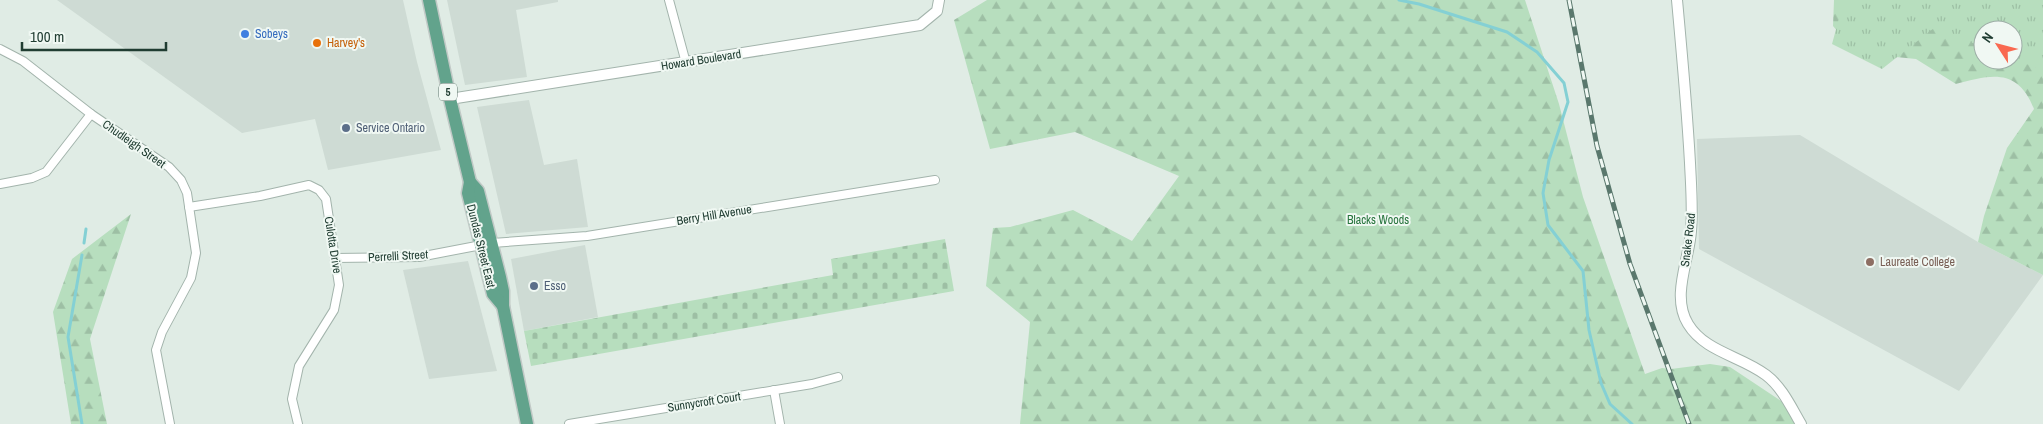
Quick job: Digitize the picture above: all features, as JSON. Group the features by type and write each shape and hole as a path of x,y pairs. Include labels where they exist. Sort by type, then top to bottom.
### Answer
{"main road":[{"name":"Dundas Street East","path":"430,0 450,98 470,182 468,193 486,244 493,294 503,306 527,424"}],"street":[{"path":"669,0 686,63"},
{"name":"Howard Boulevard","path":"450,98 686,63 920,25 937,10 939,0"},
{"name":"Snake Road","path":"1676,0 1687,112 1692,201 1691,231 1681,289 1681,311 1689,326 1705,344 1748,364 1765,374 1776,384 1801,424"},
{"name":"Chudleigh Street","path":"0,49 23,61 91,114 168,168 181,180 187,193 196,253 190,278 162,332 156,350 170,424"},
{"path":"0,184 32,178 46,172 91,114"},
{"name":"Berry Hill Avenue","path":"486,244 587,236 936,180"},
{"name":"Culotta Drive","path":"189,207 260,196 309,185 319,190 326,199 339,285 334,310 299,366 292,399 298,424"},
{"name":"Perrelli Street","path":"334,258 419,257 486,244"},
{"name":"Sunnycroft Court","path":"569,424 821,382 838,377"},
{"path":"774,390 780,424"}],"shaded area":[{"path":"57,0 403,0 417,62 441,150 328,170 315,119 242,133"},
{"path":"447,0 558,0 558,2 516,10 527,77 465,85"},
{"path":"529,100 544,165 577,159 588,227 506,234 477,107"},
{"name":"Laureate College","path":"1800,135 1978,242 2043,275 1959,391 1699,249 1697,139"},
{"path":"585,245 598,317 524,331 511,259"},
{"path":"468,261 497,371 429,379 403,270"}],"green space":[{"name":"Blacks Woods","path":"987,0 1525,0 1559,104 1583,197 1645,374 1662,368 1671,369 1710,364 1730,367 1784,403 1798,424 1020,424 1030,322 986,286 993,228 1010,227 1073,210 1132,241 1179,176 1075,132 990,149 954,20"},
{"path":"1834,0 2043,0 2043,275 1978,242 1984,216 2007,148 2034,109 2028,96 2020,86 2012,80 2002,77 1981,78 1956,84 1916,59 1856,53 1833,26"},
{"path":"1844,0 2043,0 2043,70 2023,63 2023,20 1973,20 1973,43 1934,28 1882,69 1832,44"},
{"path":"131,214 90,339 107,424 71,424 53,312 72,259"},
{"path":"945,239 954,291 531,366 524,331 833,275 831,259"}],"waterway":[{"path":"1399,0 1419,4 1507,32 1537,52 1564,83 1568,102 1549,160 1543,193 1548,225 1583,271 1589,330 1601,383 1610,404 1632,424"},
{"path":"84,243 86,229"},
{"path":"82,255 68,337 82,424"}],"railway":[{"path":"1569,0 1597,146 1630,264 1689,424"}],"place":[{"name":"Sobeys","path":"245,34"},
{"name":"Harvey's","path":"317,43"},
{"name":"Service Ontario","path":"346,128"},
{"name":"Laureate College","path":"1870,262"},
{"name":"Esso","path":"534,286"}]}
